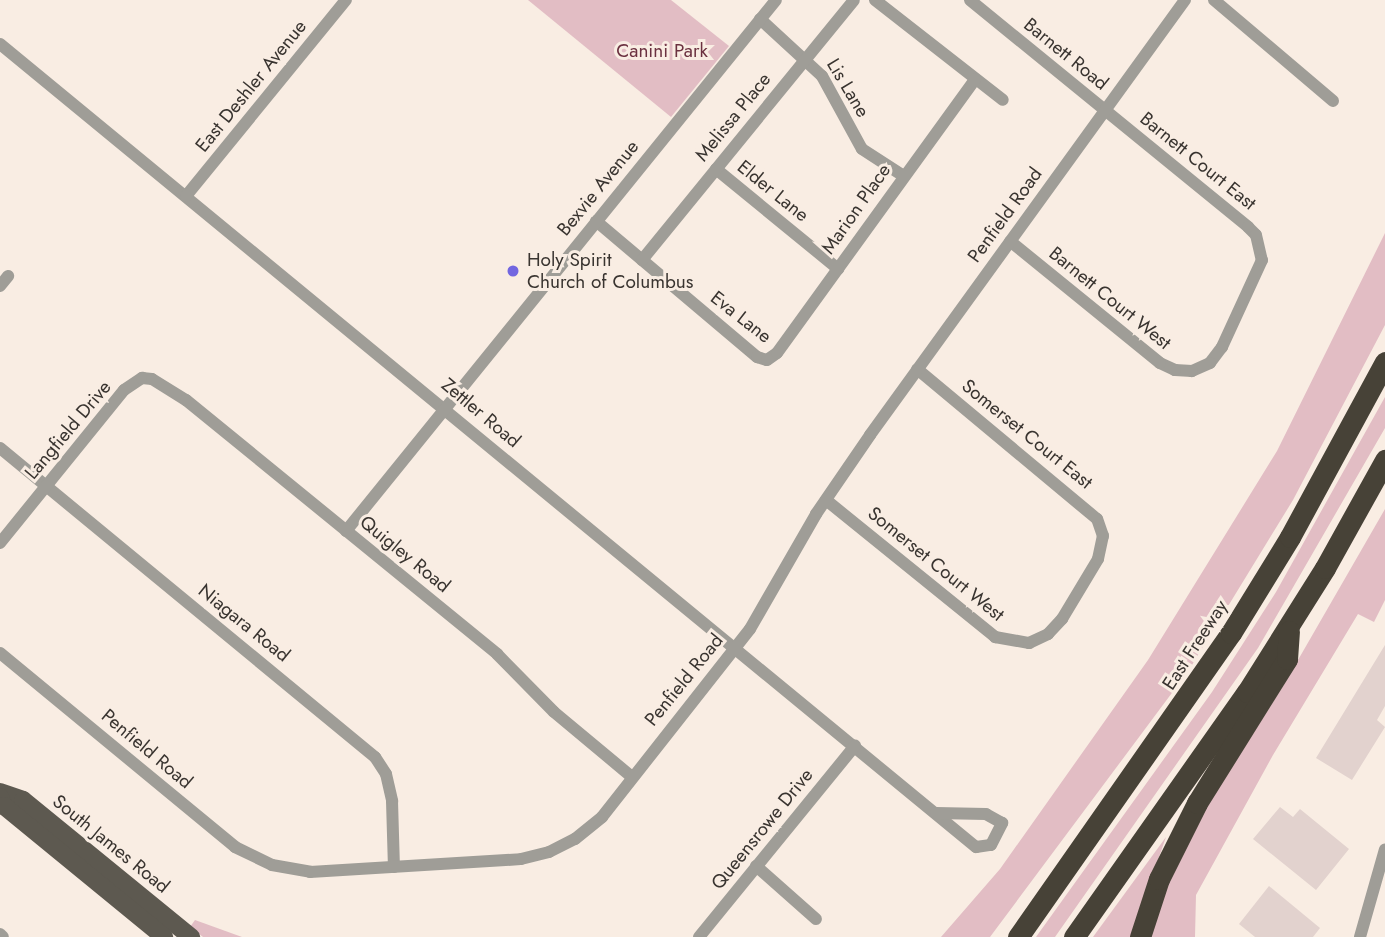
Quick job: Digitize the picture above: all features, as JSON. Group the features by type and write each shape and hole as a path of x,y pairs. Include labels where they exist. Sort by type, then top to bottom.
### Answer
{"highway":[{"name":"East Freeway","path":"1018,937 1231,633 1304,513 1385,362"},
{"path":"1074,937 1192,774 1290,626 1385,460"},
{"path":"1140,937 1159,879 1196,803 1287,659 1290,626"}],"main road":[{"name":"South James Road","path":"0,794 4,806 164,937"},
{"name":"South James Road","path":"0,794 23,800 191,937"}],"street":[{"name":"East Deshler Avenue","path":"186,196 346,0"},
{"name":"Bexvie Avenue","path":"346,531 776,0"},
{"name":"Melissa Place","path":"642,260 854,0"},
{"path":"874,0 1003,100"},
{"name":"Barnett Road","path":"970,0 1105,111"},
{"name":"Penfield Road","path":"0,653 235,847 272,865 310,872 521,859 549,852 602,817 735,647 826,500 917,369 1185,0"},
{"path":"1214,0 1334,101"},
{"name":"Lis Lane","path":"760,19 806,58 822,76 862,149 902,175"},
{"name":"Zettler Road","path":"0,44 976,847 991,845 1002,824 986,814 936,813"},
{"name":"Marion Place","path":"767,360 777,353 902,175 975,79"},
{"name":"Barnett Court East","path":"1105,111 1248,227 1260,246 1259,273 1222,347 1210,363 1192,371"},
{"name":"Elder Lane","path":"716,169 838,269"},
{"name":"Eva Lane","path":"596,221 757,357 767,360"},
{"name":"Barnett Court West","path":"1010,241 1160,363 1192,371"},
{"name":"Somerset Court East","path":"917,369 1089,510 1103,536 1098,559 1062,619 1048,634 1029,642"},
{"name":"Langfield Drive","path":"0,542 124,390 142,378"},
{"name":"Quigley Road","path":"142,378 168,386 497,654 554,712 632,776"},
{"name":"Niagara Road","path":"0,448 375,757 386,774 393,801 394,867"},
{"name":"Somerset Court West","path":"826,500 986,631 1006,641 1029,642"},
{"name":"Queensrowe Drive","path":"699,937 855,746"},
{"path":"1360,937 1385,849"},
{"path":"756,866 816,919"}],"green space":[{"name":"Canini Park","path":"528,0 671,0 729,46 671,117"},
{"path":"1385,233 1385,325 1293,500 1189,670 990,937 941,937 1000,869 1148,660 1277,451"},
{"path":"1385,397 1385,428 1258,648 1055,937 1036,937 1212,692 1276,592"},
{"path":"1385,509 1385,600 1374,622 1358,614 1273,755 1196,895 1195,937 1150,937 1169,879 1204,811 1283,686"},
{"path":"1166,837 1131,937 1093,937"},
{"path":"195,920 242,937 203,937 190,927"}],"building":[{"path":"1385,645 1385,706 1377,720 1385,727 1352,780 1316,758"},
{"path":"1280,807 1293,817 1300,809 1349,849 1316,890 1253,839"},
{"path":"1269,886 1320,928 1313,937 1255,937 1239,924"}],"place":[{"name":"Holy Spirit Church of Columbus","path":"513,271"}]}
